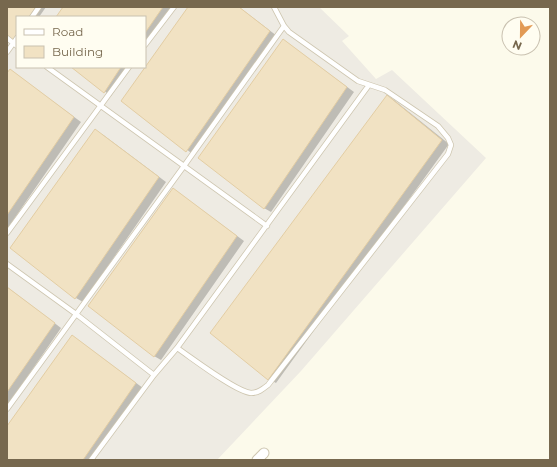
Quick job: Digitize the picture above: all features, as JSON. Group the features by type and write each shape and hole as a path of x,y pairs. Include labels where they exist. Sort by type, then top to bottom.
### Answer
{"lane":[{"path":"33,16 39,7"},
{"path":"146,44 174,7"},
{"path":"177,348 238,389 252,393 260,391 268,385 448,154 450,145 448,138 438,126 385,90 358,81 289,32 284,26 274,7"},
{"path":"7,409 284,26"},
{"path":"7,38 15,44 7,52"},
{"path":"48,68 268,226"},
{"path":"7,233 128,68"},
{"path":"91,460 268,226 369,85"},
{"path":"7,264 76,314 154,375"}],"shaded area":[{"path":"7,7 319,7 349,36 342,41 376,79 392,70 486,158 301,371 217,460 7,460"}],"building":[{"path":"7,7 36,7 30,16 16,16 16,36 13,40 7,36"},
{"path":"63,7 163,7 146,32 146,16 57,16"},
{"path":"188,7 239,7 270,31 186,152 121,101 146,68"},
{"path":"283,39 347,87 264,209 198,158"},
{"path":"72,68 120,68 104,93"},
{"path":"10,69 74,117 7,215 7,73"},
{"path":"387,95 442,140 268,380 210,333"},
{"path":"95,129 159,177 75,299 10,248"},
{"path":"173,188 237,236 154,357 88,306"},
{"path":"7,287 55,323 7,392"},
{"path":"72,335 136,383 83,460 7,460 7,426"}]}
